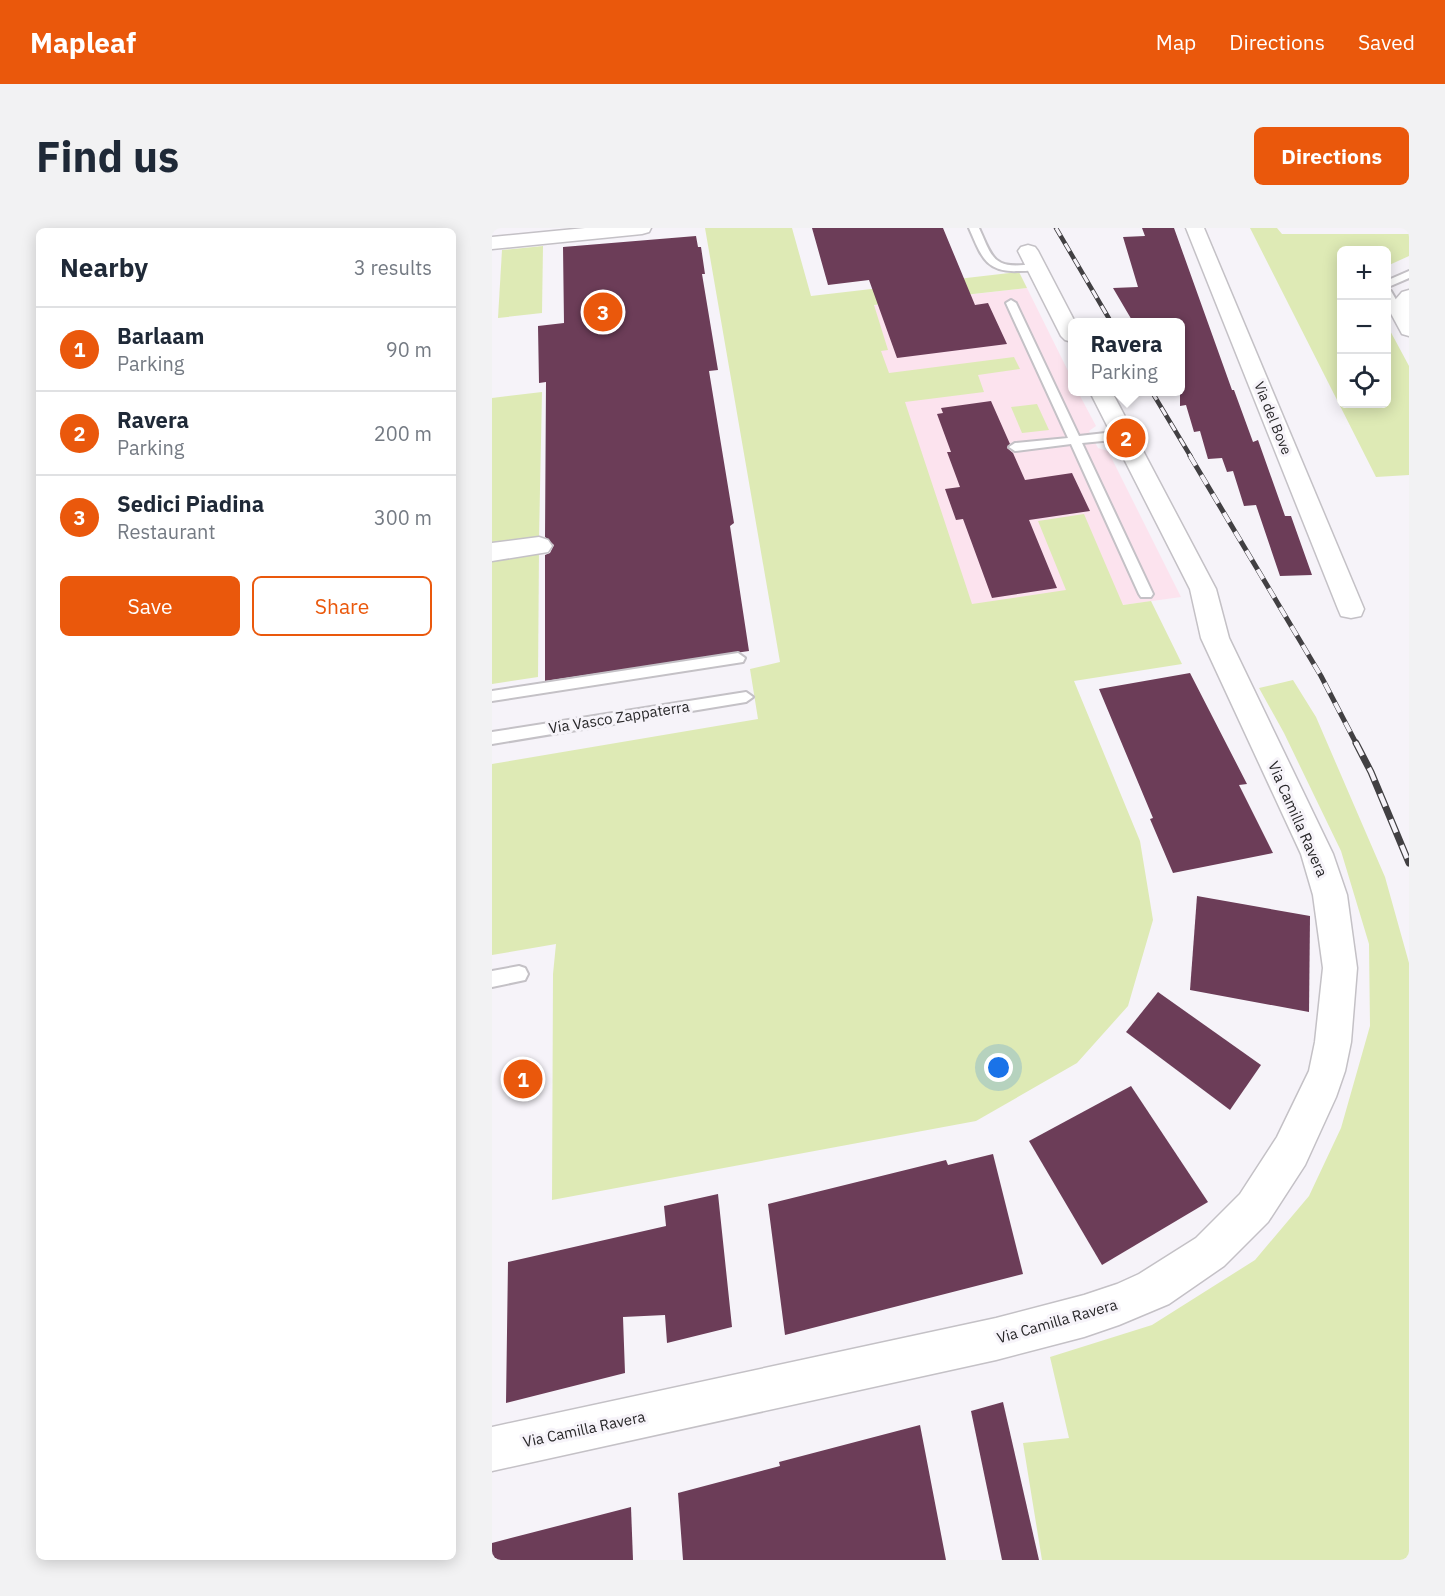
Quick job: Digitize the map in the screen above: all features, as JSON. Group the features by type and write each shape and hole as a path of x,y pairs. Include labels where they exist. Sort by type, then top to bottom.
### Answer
{"street":[{"path":"492,234 495,228"},
{"path":"492,243 642,228"},
{"name":"Via del Bove","path":"1195,228 1351,609"},
{"path":"1033,259 1068,328"},
{"name":"Via Camilla Ravera","path":"492,1449 893,1363 1038,1329 1101,1310 1154,1289 1210,1252 1254,1208 1275,1178 1306,1124 1327,1071 1333,1042 1340,968 1330,895 1317,855 1215,638 1203,589 1103,396"},
{"path":"492,552 539,546"}],"lane":[{"path":"974,228 995,267 1005,270 1033,259"},
{"path":"1391,283 1409,274"},
{"path":"1011,303 1146,594"},
{"path":"1015,447 1123,435"},
{"path":"492,696 738,658"},
{"name":"Via Vasco Zappaterra","path":"492,738 746,696"},
{"path":"492,979 519,974"}],"shaded area":[{"path":"1027,288 1068,371 1068,396 1080,396 1096,426 1089,431 1098,448 1108,451 1181,597 927,632 817,312"}],"green space":[{"path":"705,228 792,228 811,296 1019,272 1027,288 874,305 888,350 881,351 889,373 1014,357 1020,369 978,375 984,392 905,402 972,604 1066,590 1038,521 1084,514 1123,605 1151,601 1182,664 1074,681 1140,841 1153,920 1128,1006 1077,1063 976,1121 552,1200 553,974 556,944 492,955 492,764 758,719 750,669 780,662"},
{"path":"1250,228 1277,228 1282,234 1409,234 1409,256 1391,264 1391,246 1337,246 1337,400"},
{"path":"543,246 542,313 498,318 502,250"},
{"path":"1391,332 1409,366 1409,475 1376,477 1341,408 1391,408"},
{"path":"542,392 539,539 492,544 492,398"},
{"path":"1037,404 1049,430 1022,433 1011,407"},
{"path":"539,551 538,677 492,684 492,557"},
{"path":"1293,680 1316,717 1385,877 1409,963 1409,1560 1042,1560 1023,1443 1069,1438 1050,1357 1152,1325 1255,1260 1309,1196 1341,1128 1370,1026 1369,944 1341,851 1284,733 1259,688"}],"building":[{"path":"812,228 943,228 975,305 988,303 1007,344 897,358 869,280 828,285"},
{"path":"1142,228 1174,228 1232,390 1234,390 1253,442 1258,440 1285,516 1291,516 1312,575 1280,576 1256,505 1244,506 1233,471 1227,472 1222,458 1208,459 1200,431 1194,432 1186,405 1180,406 1180,396 1185,396 1185,318 1131,318 1113,288 1138,287 1123,237 1145,236"},
{"path":"696,236 698,247 701,247 705,274 702,274 718,370 709,371 734,523 730,526 749,651 545,681 545,555 550,553 554,545 545,537 546,382 539,383 538,326 564,323 563,247"},
{"path":"991,401 1010,444 1007,448 1013,453 1025,480 1072,473 1090,511 1029,520 1057,588 992,598 963,519 956,520 945,489 960,487 947,452 951,452 937,414 943,413 941,408"},
{"path":"1190,673 1247,784 1239,785 1273,853 1173,873 1150,819 1153,818 1099,689"},
{"path":"1197,896 1310,916 1309,1012 1190,990"},
{"path":"1158,992 1261,1065 1230,1110 1126,1032"},
{"path":"1131,1086 1208,1202 1102,1265 1029,1141"},
{"path":"993,1154 1023,1274 785,1335 768,1204 946,1160 948,1165"},
{"path":"718,1194 732,1327 667,1343 665,1315 623,1317 625,1373 506,1403 508,1262 666,1226 664,1206"},
{"path":"1003,1402 1039,1560 1002,1560 971,1411"},
{"path":"920,1425 946,1560 683,1560 678,1493 780,1466 779,1462"},
{"path":"631,1507 633,1560 492,1560 492,1543"}],"railway":[{"path":"1056,228 1109,318"},
{"path":"1154,396 1191,457"},
{"path":"1190,456 1321,676 1357,745"},
{"path":"1356,743 1371,772 1409,863"}],"place":[{"name":"Sedici Piadina","path":"603,312"},
{"name":"Ravera","path":"1126,438"},
{"name":"Barlaam","path":"523,1079"}]}
